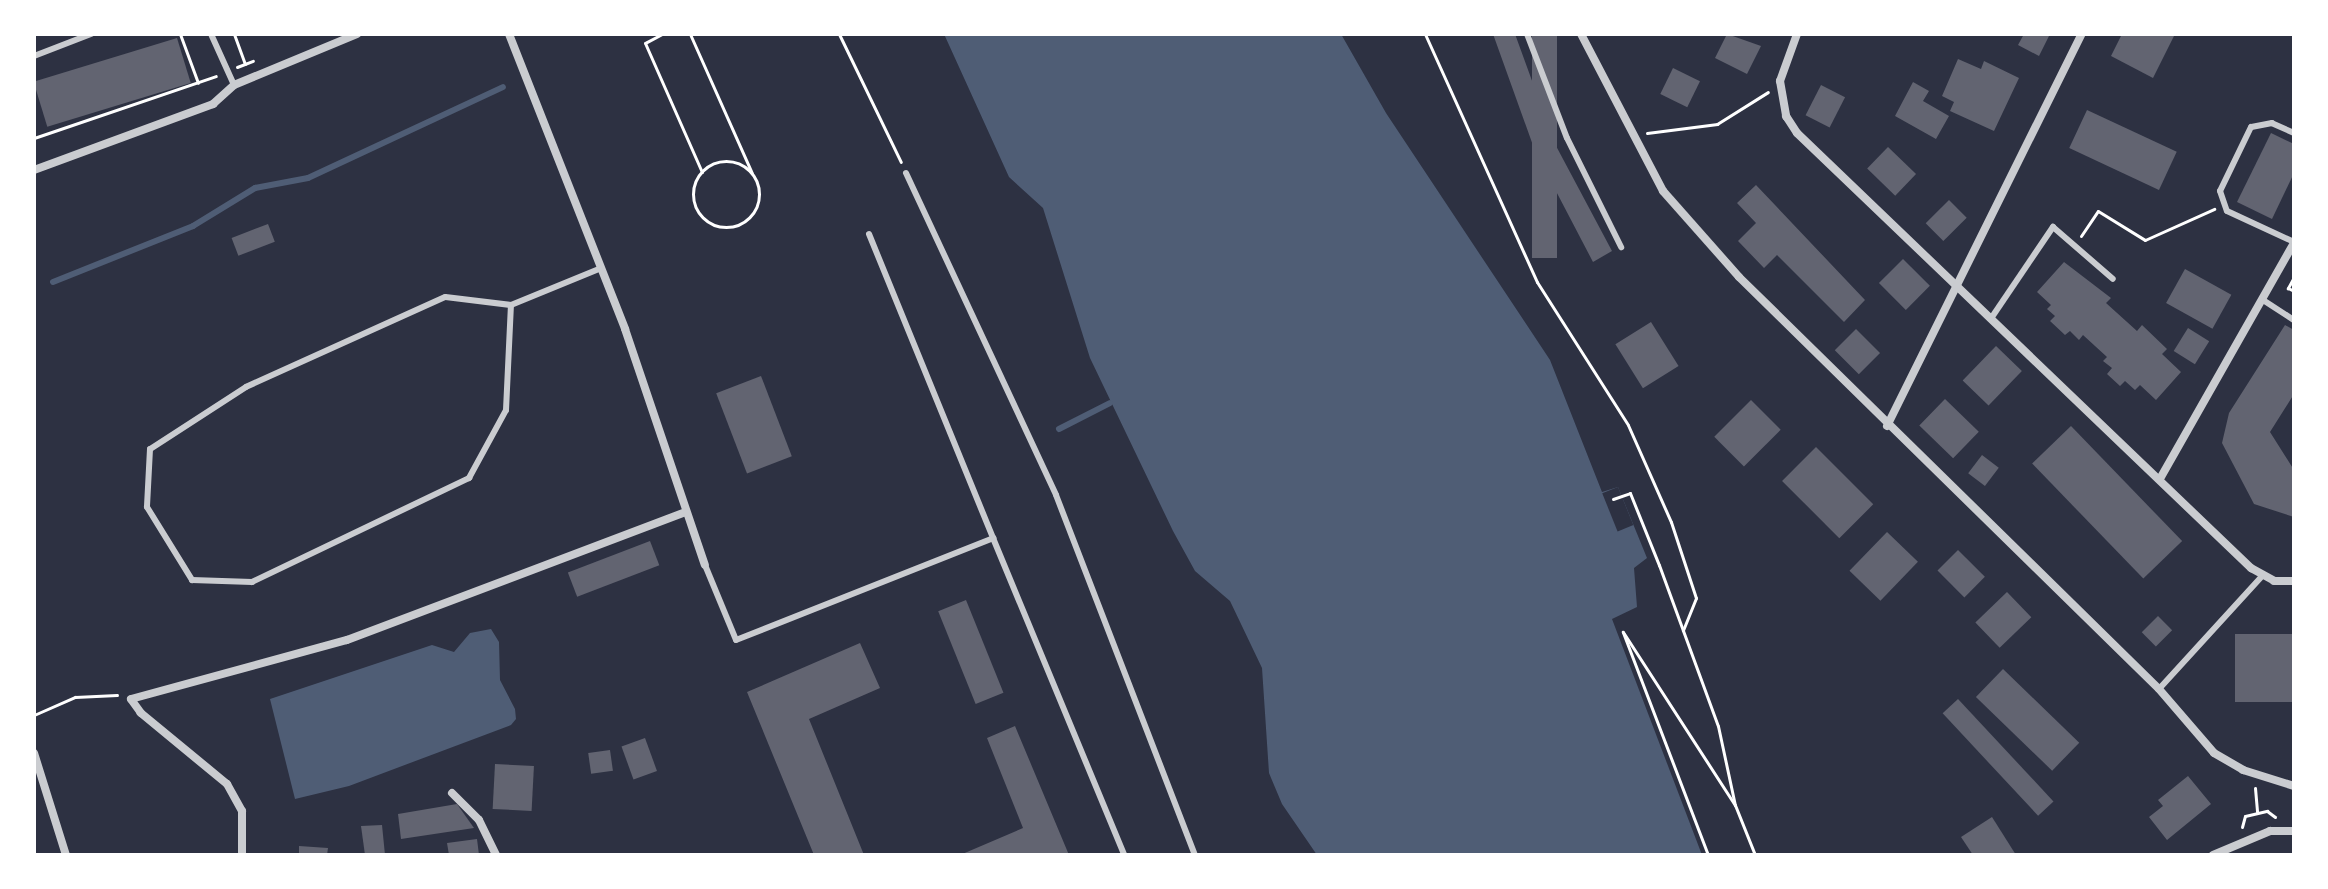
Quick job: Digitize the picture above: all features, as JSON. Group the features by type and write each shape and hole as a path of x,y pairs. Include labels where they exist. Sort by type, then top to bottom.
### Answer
{"street":[{"path":"34,170 213,104 234,85 357,34"},
{"path":"509,34 601,268 705,565"},
{"path":"1581,34 1663,191 1739,277 1887,426 2159,689 2214,753 2243,770 2294,786"},
{"path":"1797,34 1780,81 1786,116 1797,133 2263,575 2294,581"},
{"path":"1887,426 2082,34"},
{"path":"2161,477 2294,242"},
{"path":"242,855 242,811 227,784 141,713 131,699 347,640 686,512"},
{"path":"34,753 66,855"},
{"path":"452,793 479,820 496,855"},
{"path":"2213,855 2270,831 2294,831"}],"lane":[{"path":"34,56 91,34"},
{"path":"211,34 234,85"},
{"path":"1527,34 1567,138 1621,247"},
{"path":"2294,133 2272,123 2251,127 2220,191 2227,211 2294,242"},
{"path":"906,173 1056,495 1195,855"},
{"path":"1992,317 2053,227 2113,279"},
{"path":"869,234 1124,855"},
{"path":"511,305 506,410 469,478 252,582 192,580 147,507 150,449 246,387 445,297 511,305 601,268"},
{"path":"2263,300 2294,320"},
{"path":"705,565 736,640 993,538"},
{"path":"2159,689 2263,575"}],"path":[{"path":"180,34 198,84"},
{"path":"234,34 245,64"},
{"path":"662,34 645,43 702,172"},
{"path":"690,34 753,176 759,197 750,217 719,227 695,206 694,185 702,172 726,161 753,176"},
{"path":"839,34 906,173"},
{"path":"1425,34 1537,282 1628,425 1671,522 1696,598 1683,631"},
{"path":"34,138 198,84 258,59"},
{"path":"1631,132 1667,134 1717,124 1751,106 1780,81"},
{"path":"2075,245 2098,211 2145,240 2225,204"},
{"path":"2294,277 2288,288 2294,291"},
{"path":"1613,499 1630,493 1718,726 1735,805 1755,855"},
{"path":"1708,855 1623,632 1735,805"},
{"path":"34,715 96,693 131,699"},
{"path":"2253,787 2257,813"},
{"path":"2242,827 2245,816 2267,811"}],"water":[{"path":"944,34 1341,34 1386,113 1550,360 1602,492 1618,487 1647,558 1634,568 1637,607 1612,619 1702,855 1317,855 1282,804 1269,773 1262,668 1230,601 1195,571 1173,531 1090,358 1043,208 1009,177"},
{"path":"491,629 499,642 500,680 515,709 516,719 511,725 349,786 295,799 270,699 432,645 454,652 470,633"}],"pier":[{"path":"1618,487 1633,525 1618,531 1602,493"}],"building":[{"path":"1493,34 1515,34 1555,144 1612,251 1593,262 1535,151"},
{"path":"1532,34 1557,34 1557,258 1532,258"},
{"path":"1727,34 1761,46 1747,74 1715,58"},
{"path":"2024,34 2050,34 2039,56 2018,45"},
{"path":"2122,34 2175,34 2153,78 2111,56"},
{"path":"177,38 191,83 47,127 34,82"},
{"path":"1958,59 1981,69 1984,61 2019,78 1994,131 1950,111 1954,102 1942,96"},
{"path":"1673,68 1700,81 1687,107 1660,94"},
{"path":"1913,82 1929,91 1923,101 1949,116 1936,139 1895,116"},
{"path":"1821,85 1845,97 1830,128 1806,115"},
{"path":"2087,110 2177,152 2159,190 2069,148"},
{"path":"2271,133 2294,144 2294,173 2272,219 2237,202"},
{"path":"1888,147 1916,174 1895,196 1867,169"},
{"path":"1756,185 1865,300 1844,322 1777,255 1764,268 1738,241 1756,223 1737,203"},
{"path":"1949,200 1967,218 1943,241 1926,223"},
{"path":"268,224 275,242 238,256 232,238"},
{"path":"1903,259 1930,286 1906,310 1879,283"},
{"path":"2064,262 2111,298 2106,303 2137,331 2142,325 2167,349 2162,354 2181,372 2156,400 2140,385 2135,390 2125,381 2120,386 2107,374 2112,368 2103,361 2107,357 2083,335 2079,340 2070,331 2065,335 2050,321 2055,316 2047,309 2051,305 2037,292"},
{"path":"2185,269 2231,295 2212,329 2166,303"},
{"path":"1651,322 1679,366 1643,388 1615,344"},
{"path":"2285,325 2294,330 2294,394 2270,432 2294,470 2294,517 2254,504 2222,443 2229,413"},
{"path":"2188,328 2209,341 2195,364 2174,351"},
{"path":"1856,329 1880,353 1859,374 1835,350"},
{"path":"1996,346 2022,371 1989,406 1963,381"},
{"path":"761,376 792,456 747,473 716,393"},
{"path":"1945,399 1979,432 1953,458 1919,426"},
{"path":"1751,400 1781,430 1744,466 1714,437"},
{"path":"2071,426 2182,541 2143,579 2032,464"},
{"path":"1816,447 1873,504 1839,538 1782,481"},
{"path":"1982,455 1999,468 1985,486 1968,473"},
{"path":"1887,532 1918,562 1880,601 1849,571"},
{"path":"650,541 659,565 577,597 568,573"},
{"path":"1958,550 1985,577 1964,597 1937,571"},
{"path":"2007,592 2031,617 2000,648 1975,623"},
{"path":"966,600 1003,693 976,704 938,611"},
{"path":"2158,616 2172,630 2156,646 2142,632"},
{"path":"2235,634 2294,634 2294,702 2235,702"},
{"path":"860,643 880,688 809,719 864,855 814,855 747,692"},
{"path":"2003,669 2079,743 2052,771 1976,697"},
{"path":"1958,699 2053,801 2038,816 1943,713"},
{"path":"1015,726 1069,855 960,855 1023,828 987,738"},
{"path":"645,738 657,771 633,779 622,747"},
{"path":"610,750 613,771 591,774 588,753"},
{"path":"495,764 534,766 532,811 493,809"},
{"path":"2188,776 2211,804 2167,840 2149,817 2163,806 2158,800"},
{"path":"457,804 474,828 401,839 398,814"},
{"path":"1992,817 2016,855 1973,855 1961,837"},
{"path":"382,825 385,855 365,855 361,826"},
{"path":"477,839 479,855 449,855 447,843"},
{"path":"299,846 328,848 327,855 299,855"}],"waterway":[{"path":"53,282 193,226 255,188 308,178 503,87"},
{"path":"1059,429 1110,403"}]}
